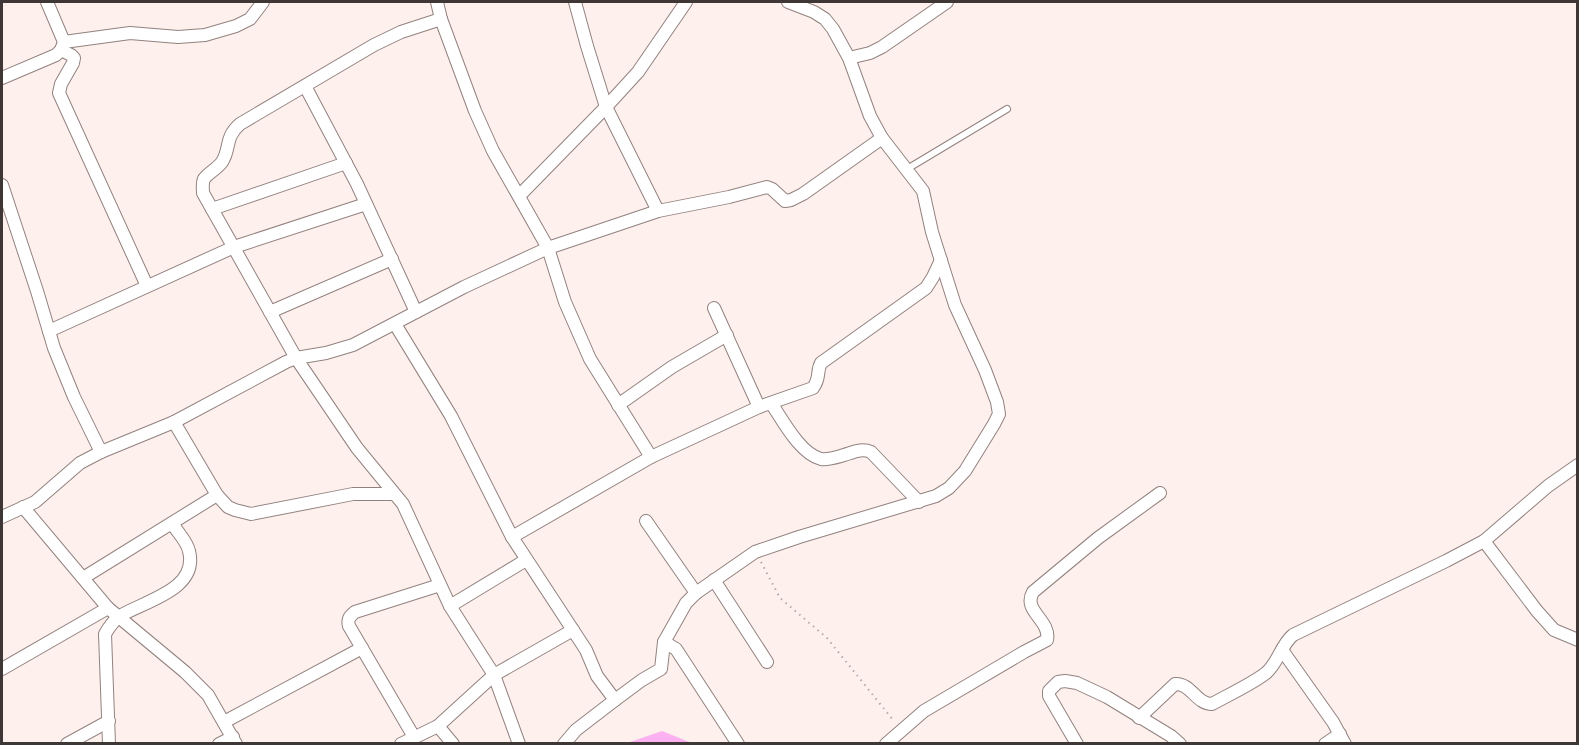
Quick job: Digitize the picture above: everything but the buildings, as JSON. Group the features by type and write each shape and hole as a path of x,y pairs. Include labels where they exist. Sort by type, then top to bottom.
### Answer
{"street":[{"path":"47,2 63,46 74,58 59,93 147,286"},
{"path":"2,78 56,55 63,46 130,33 178,37 206,35 250,19 262,2"},
{"path":"437,2 441,19 475,111 493,151 548,248 565,302 590,359 651,457"},
{"path":"575,2 606,107 658,211"},
{"path":"519,196 638,72 686,2"},
{"path":"564,744 576,730 642,680 661,669 664,642 686,603 696,593 755,552 936,496 949,488 965,471 999,414 985,370 955,305 932,232 923,191 882,138 861,95 849,58 833,29 825,19 814,12 788,2"},
{"path":"849,58 870,53 882,47 947,2"},
{"path":"441,19 401,32 374,45 240,124 233,130 222,162 204,180 202,186 203,194 296,358 357,448 403,504 450,606 494,675 519,744"},
{"path":"305,86 366,204 416,312"},
{"path":"2,517 35,502 80,463 101,452 174,422 286,362 353,345 464,287 548,248 658,211 767,187 788,201 803,194 882,138"},
{"path":"212,209 346,164"},
{"path":"2,185 54,348 74,397 101,452"},
{"path":"49,331 234,247 366,204"},
{"path":"270,312 392,259"},
{"path":"512,537 651,457 765,405 813,388 818,382 818,368 821,363 926,288 941,260"},
{"path":"714,308 765,405 801,446 809,453 826,459 837,458 862,449 868,450 919,502"},
{"path":"395,324 451,416 512,537 586,650 597,676 615,700"},
{"path":"618,405 672,367 727,335"},
{"path":"174,422 218,495 228,507 235,510 251,514 353,494 394,494"},
{"path":"1139,718 1175,684 1180,683 1203,702 1212,704 1266,673 1287,640 1304,628 1484,541 1548,486 1578,465"},
{"path":"886,744 924,711 1047,640 1046,629 1030,604 1029,598 1033,592 1098,538 1160,493"},
{"path":"83,578 218,495"},
{"path":"23,507 108,608 185,672 208,695 234,740 219,744"},
{"path":"646,521 696,593"},
{"path":"110,744 105,634 119,617 171,591 183,581 191,561 189,549 172,523"},
{"path":"1484,541 1554,630 1578,640"},
{"path":"450,606 526,560"},
{"path":"714,580 767,662"},
{"path":"414,737 348,621 355,612 440,585"},
{"path":"2,669 108,608"},
{"path":"401,744 438,726 494,675 573,630"},
{"path":"664,642 676,649 738,744"},
{"path":"224,722 362,648"},
{"path":"1282,650 1342,739 1325,744"},
{"path":"1077,744 1049,696 1052,686 1058,682 1077,683 1107,696 1180,744"},
{"path":"67,744 108,721"},
{"path":"438,726 453,744"}],"lane":[{"path":"907,170 1007,109"}],"path":[{"path":"755,552 780,598 827,638 903,731"}],"shaded area":[{"path":"662,731 692,743 627,743"}]}
